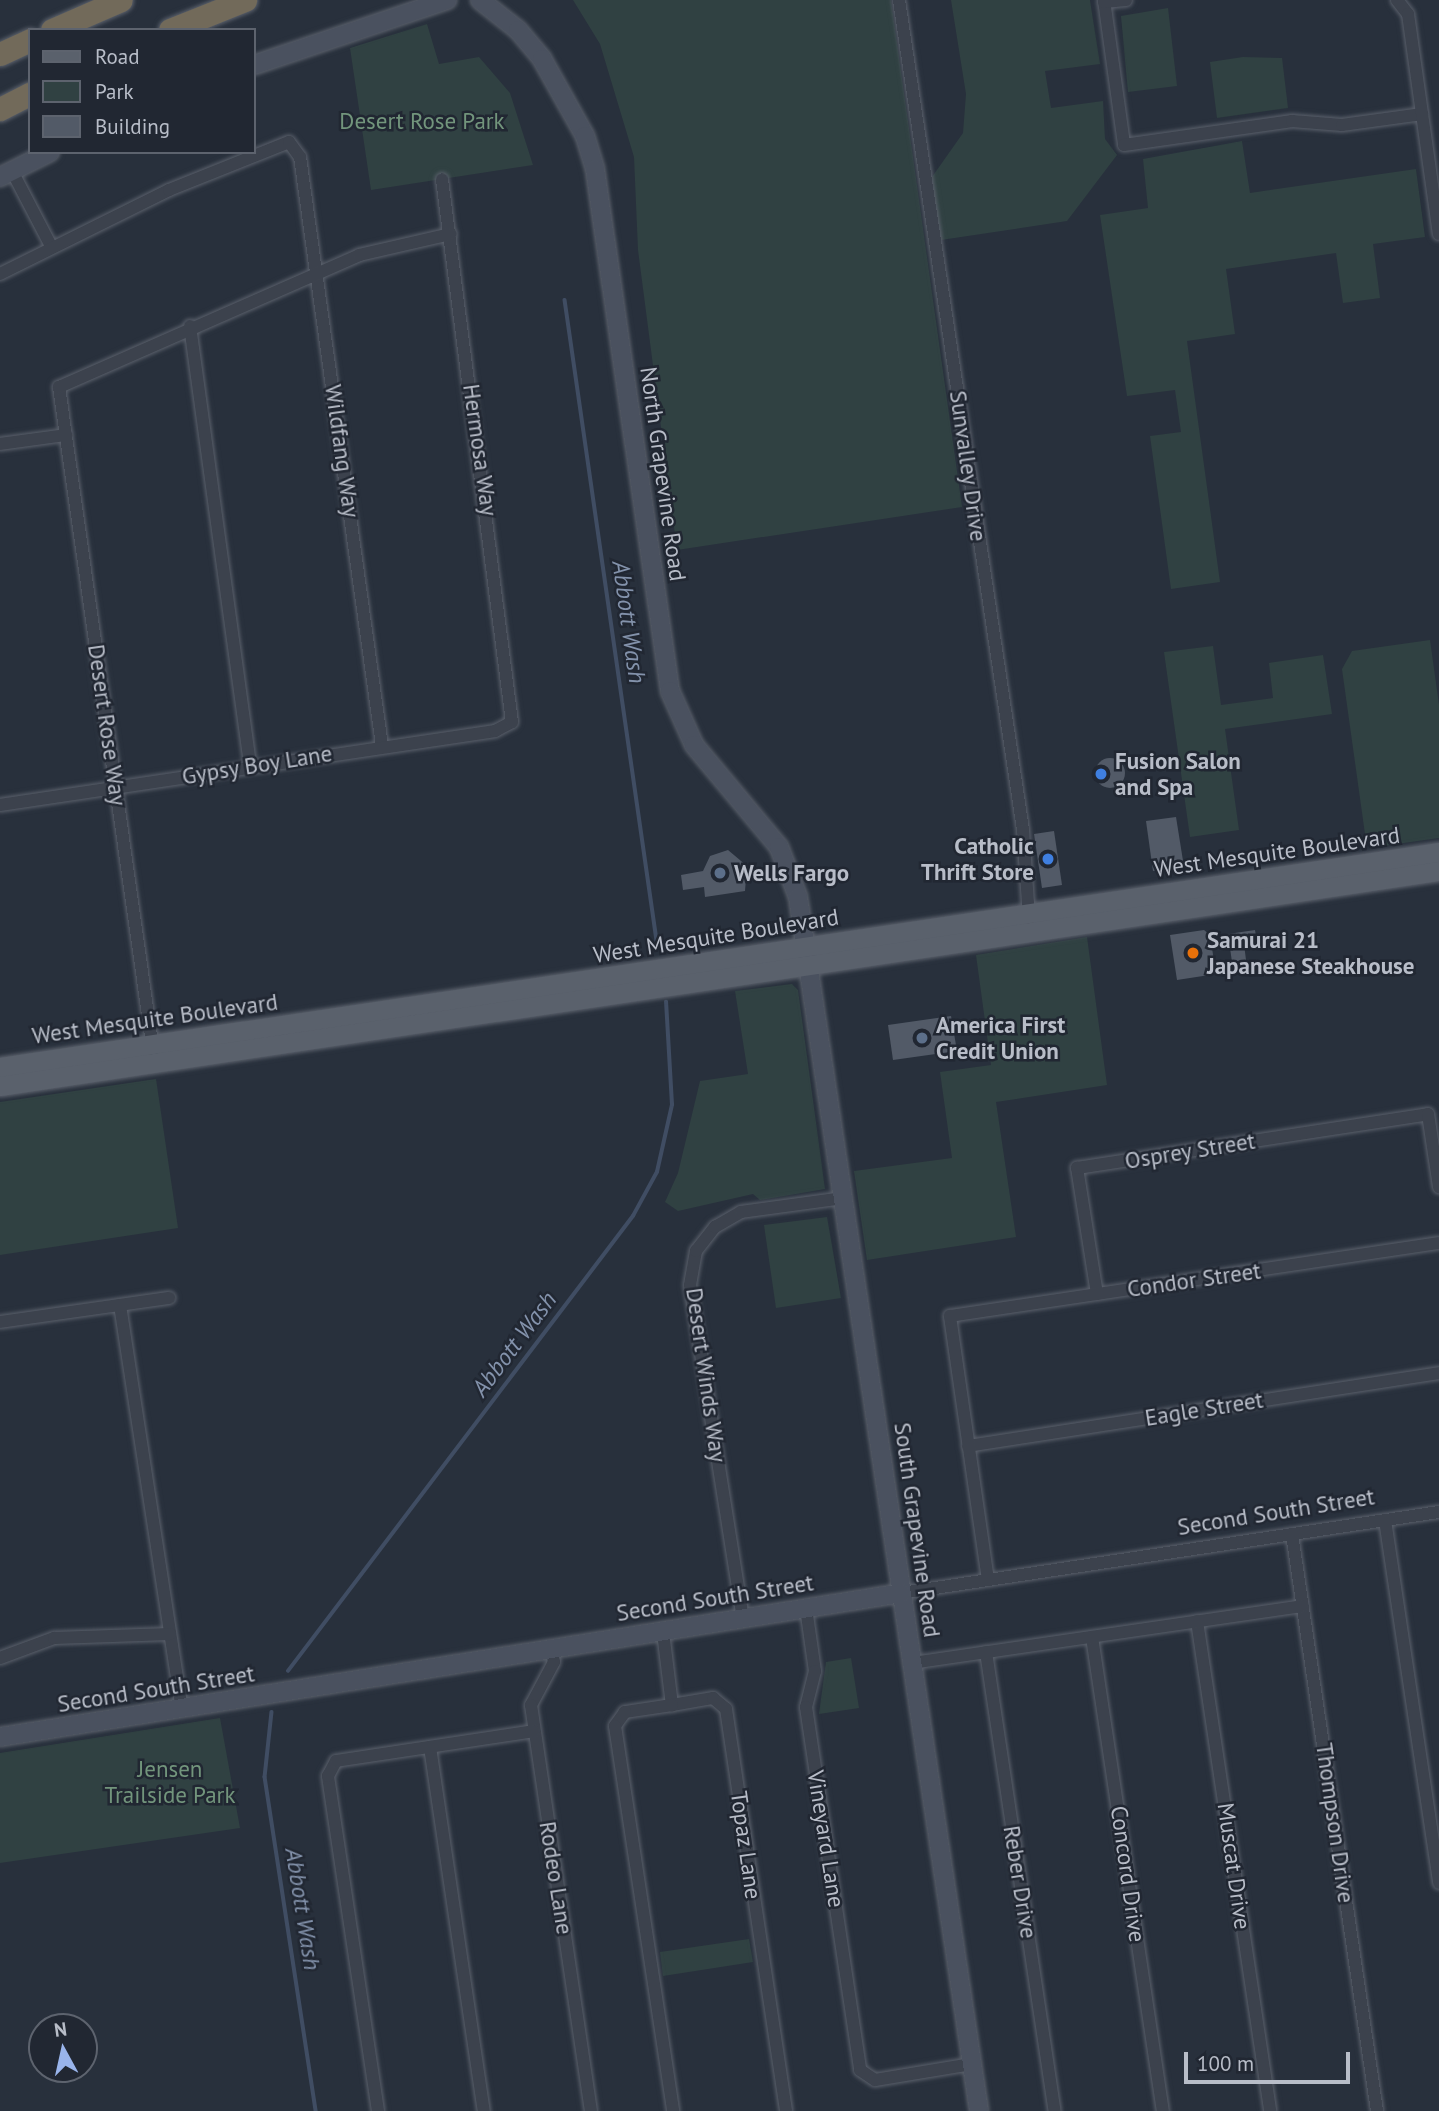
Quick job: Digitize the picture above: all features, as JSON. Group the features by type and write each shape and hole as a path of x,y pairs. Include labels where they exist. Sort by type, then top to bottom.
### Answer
{"highway":[{"path":"57,28 121,0"},
{"path":"175,28 245,0"},
{"path":"0,54 28,41"},
{"path":"0,109 28,95"}],"main road":[{"name":"West Mesquite Boulevard","path":"0,1067 153,1054 473,1007 1138,906 1439,852"},
{"name":"West Mesquite Boulevard","path":"1138,906 1439,872"},
{"name":"West Mesquite Boulevard","path":"0,1087 153,1054"}],"street":[{"path":"256,64 447,0"},
{"name":"North Grapevine Road","path":"480,0 519,30 565,94 595,169 670,691 694,745 779,847 791,873 807,956"},
{"name":"Sunvalley Drive","path":"899,0 1023,830 1030,922"},
{"path":"1126,0 1104,1 1124,145 1292,121 1342,125 1422,114"},
{"path":"1396,0 1408,14 1439,234"},
{"name":"Wildfang Way","path":"256,152 278,142 289,142 300,157 382,746"},
{"path":"0,275 51,246 6,174 46,154"},
{"name":"Wildfang Way","path":"51,246 252,154"},
{"name":"Hermosa Way","path":"442,179 512,722"},
{"path":"250,766 190,326 359,255 451,234"},
{"name":"Desert Rose Way","path":"153,1054 59,387 190,326"},
{"path":"0,444 66,435"},
{"name":"Gypsy Boy Lane","path":"0,805 495,731 512,722"},
{"name":"South Grapevine Road","path":"807,956 979,2111"},
{"name":"Osprey Street","path":"1097,1294 1077,1168 1429,1115 1439,1187"},
{"name":"Desert Winds Way","path":"743,1619 690,1285 696,1251 715,1227 741,1212 843,1198"},
{"name":"Condor Street","path":"968,1446 950,1316 1439,1243"},
{"path":"0,1322 169,1298"},
{"path":"120,1305 181,1709"},
{"name":"Eagle Street","path":"968,1446 1439,1373"},
{"path":"968,1446 988,1580"},
{"name":"Second South Street","path":"0,1737 806,1608 1439,1512"},
{"path":"1385,1520 1439,1883"},
{"name":"Thompson Drive","path":"1292,1534 1377,2111"},
{"path":"912,1663 1303,1606"},
{"name":"Vineyard Lane","path":"806,1608 815,1671 806,1707 860,2070 874,2080 972,2064"},
{"name":"Muscat Drive","path":"1197,1621 1270,2111"},
{"path":"663,1632 672,1704"},
{"path":"0,1658 54,1638 170,1634"},
{"name":"Concord Drive","path":"1093,1637 1163,2111"},
{"name":"Rodeo Lane","path":"552,1650 554,1662 531,1705 591,2111"},
{"name":"Reber Drive","path":"986,1652 1055,2111"},
{"name":"Topaz Lane","path":"673,2111 615,1726 625,1712 713,1698 726,1709 786,2111"},
{"path":"378,2111 328,1776 336,1762 534,1731"},
{"path":"430,1747 484,2111"}],"green space":[{"path":"573,0 891,0 962,507 677,550 638,250 634,157 600,44"},
{"path":"951,0 1090,0 1100,64 1045,71 1051,108 1103,101 1105,139 1117,155 1067,221 941,240 932,177 963,133 966,94"},
{"path":"1168,8 1177,86 1128,92 1121,16"},
{"name":"Desert Rose Park","path":"427,24 439,64 479,57 510,93 533,165 371,190 350,48"},
{"path":"1243,57 1282,58 1288,108 1217,118 1210,62"},
{"path":"1242,141 1250,193 1416,169 1425,237 1373,244 1380,298 1343,303 1336,253 1226,269 1235,334 1187,341 1220,582 1171,589 1150,436 1181,432 1175,390 1127,396 1100,215 1148,208 1143,159"},
{"path":"1430,640 1439,705 1439,838 1376,847 1366,841 1342,669 1352,651"},
{"path":"1213,646 1221,705 1273,698 1269,663 1323,655 1332,714 1225,729 1239,830 1190,837 1164,652"},
{"path":"1087,937 1107,1085 996,1102 1016,1237 867,1260 854,1171 952,1158 940,1072 991,1065 976,955"},
{"path":"792,984 798,990 825,1189 760,1200 753,1194 678,1211 665,1202 678,1173 700,1081 748,1074 735,991"},
{"path":"156,1079 178,1228 0,1255 0,1102"},
{"path":"827,1217 841,1298 776,1308 764,1225"},
{"path":"851,1658 859,1708 819,1714 826,1662"},
{"name":"Jensen Trailside Park","path":"220,1718 240,1828 0,1863 0,1753"},
{"path":"749,1939 753,1962 663,1976 660,1952"}],"building":[{"path":"1110,758 1121,762 1125,773 1121,784 1110,788 1099,784 1095,773 1099,762"},
{"path":"1176,817 1184,867 1153,871 1146,821"},
{"name":"Catholic Thrift Store","path":"1054,831 1062,885 1042,888 1034,834"},
{"name":"Wells Fargo","path":"728,850 747,866 745,891 705,897 704,887 683,890 681,875 703,871 710,856"},
{"name":"Samurai 21 Japanese Steakhouse","path":"1204,930 1210,935 1216,974 1177,980 1170,935"},
{"path":"1255,930 1257,942 1244,944 1246,960 1232,962 1228,934"},
{"name":"America First Credit Union","path":"951,1016 957,1051 893,1060 888,1025"}],"waterway":[{"name":"Abbott Wash","path":"565,300 658,948"},
{"name":"Abbott Wash","path":"288,1671 633,1216 657,1172 672,1105 666,1002"},
{"name":"Abbott Wash","path":"272,1712 265,1777 316,2111"}],"place":[{"name":"Fusion Salon and Spa","path":"1101,774"},
{"name":"Catholic Thrift Store","path":"1048,859"},
{"name":"Wells Fargo","path":"720,873"},
{"name":"Samurai 21 Japanese Steakhouse","path":"1193,953"},
{"name":"America First Credit Union","path":"922,1038"}]}
